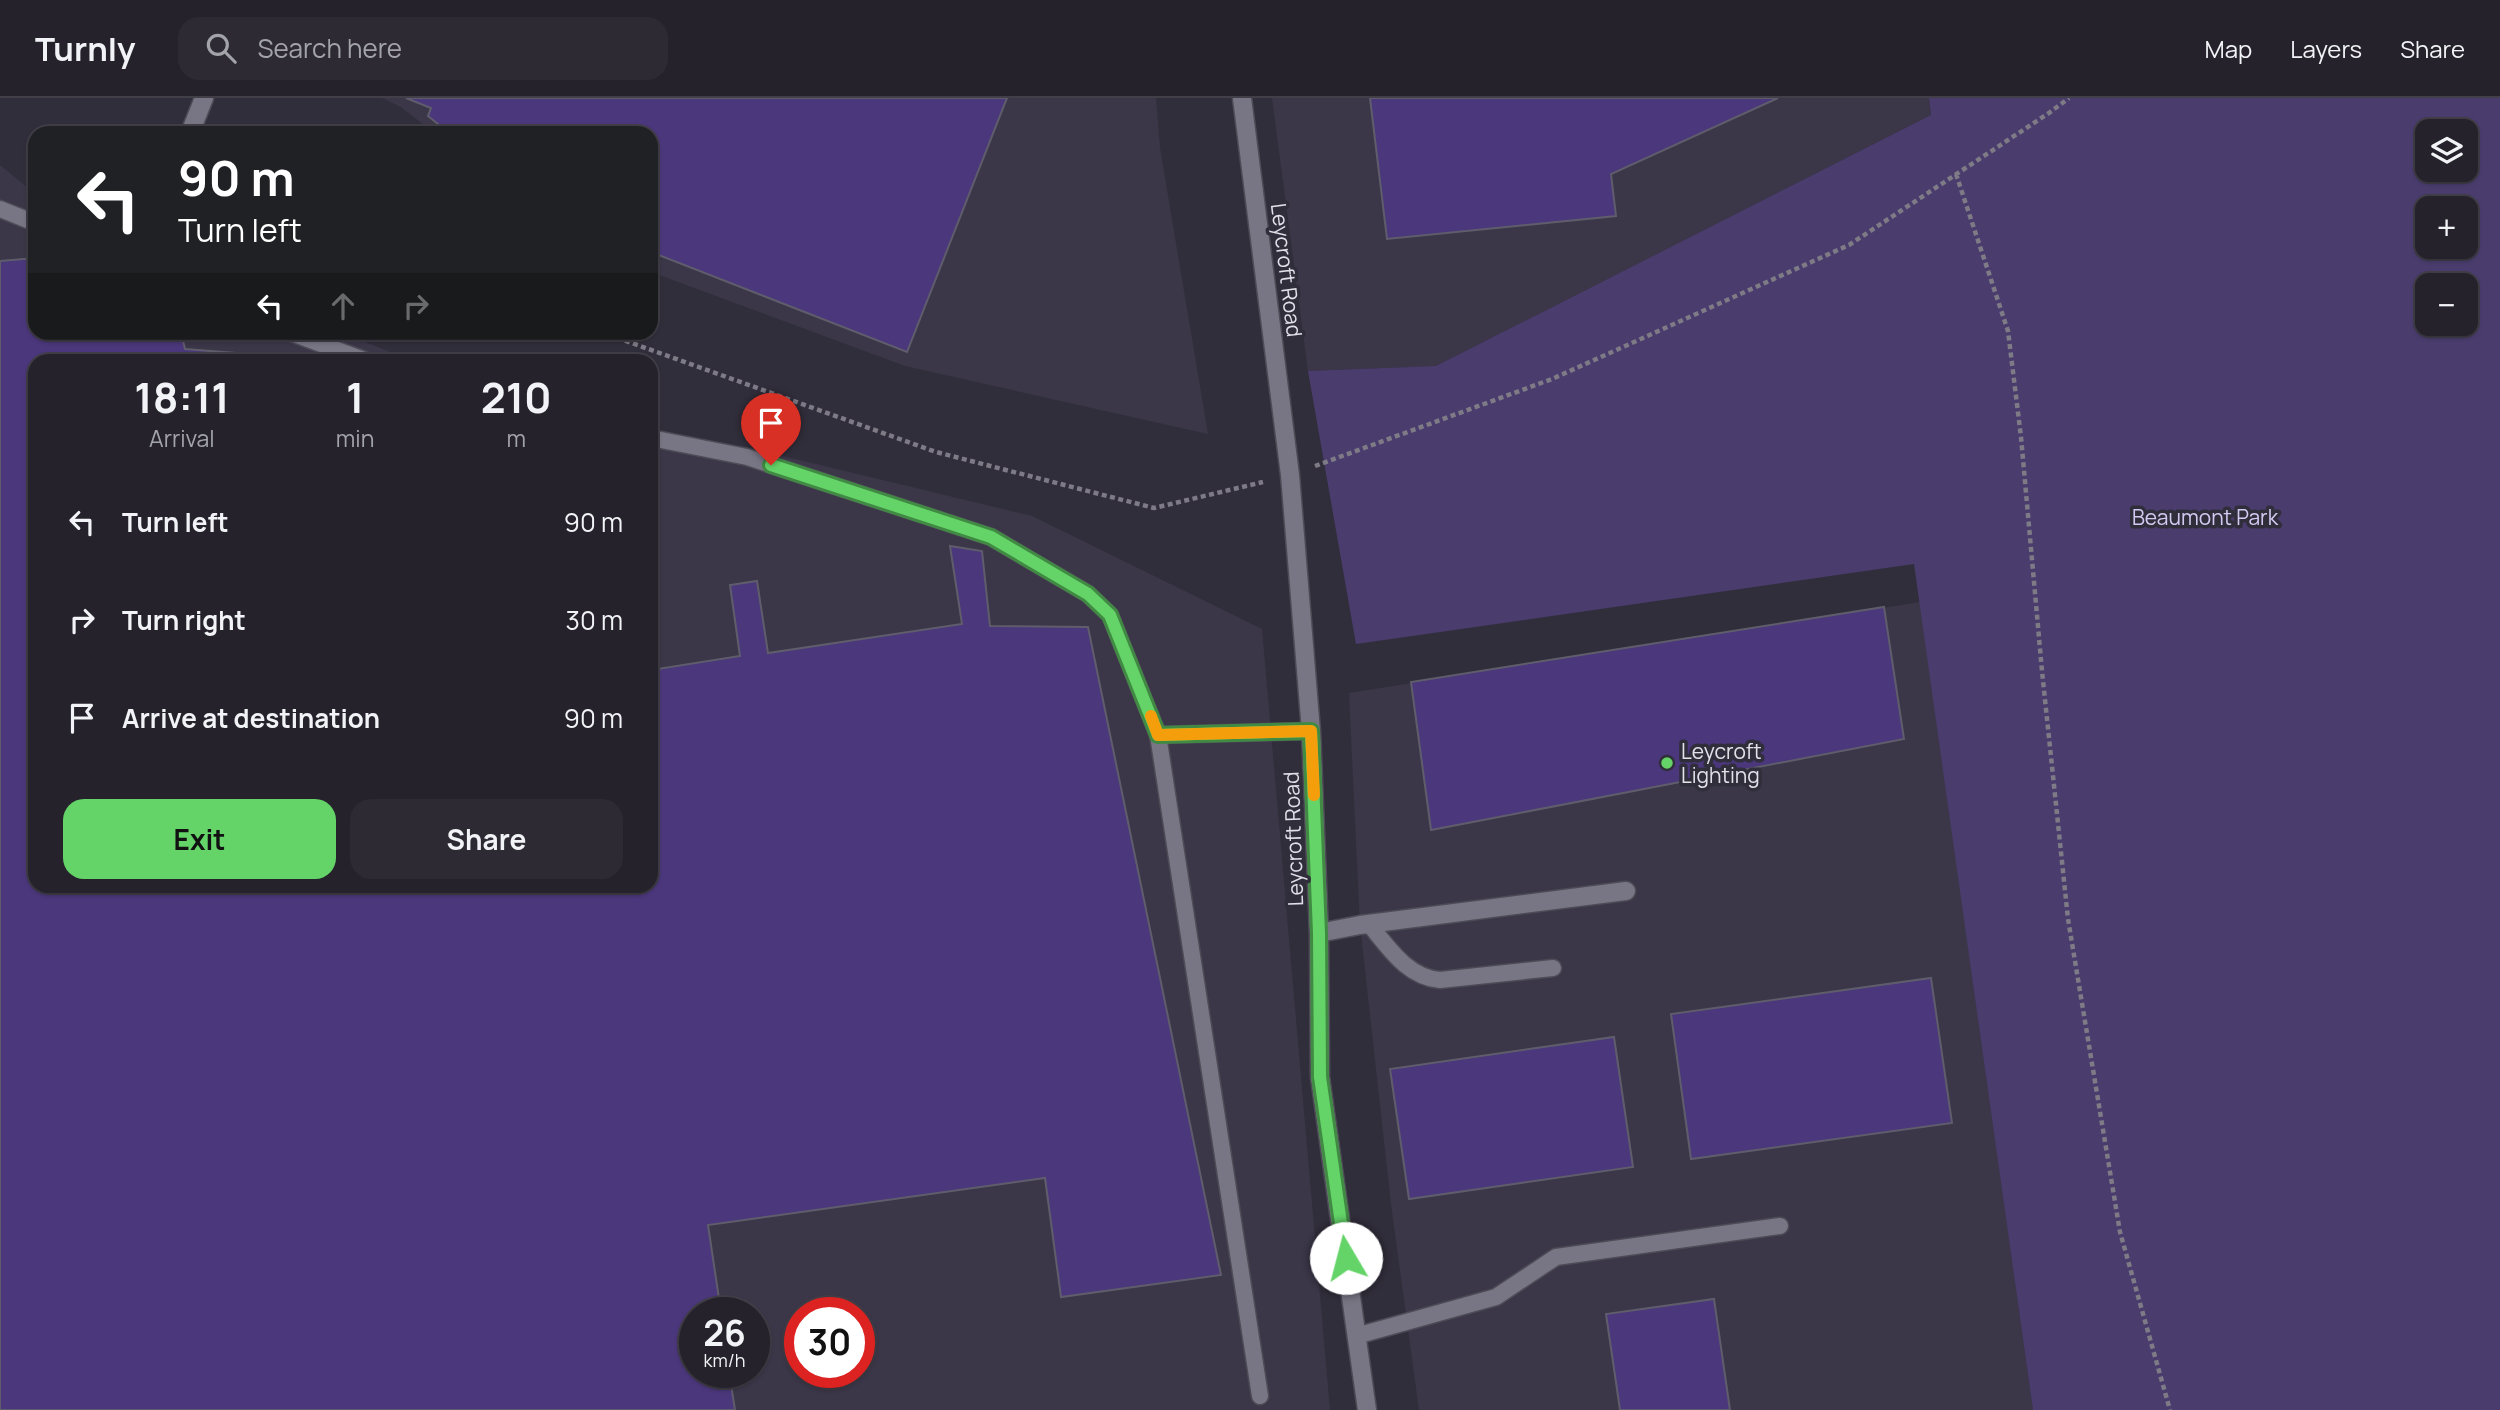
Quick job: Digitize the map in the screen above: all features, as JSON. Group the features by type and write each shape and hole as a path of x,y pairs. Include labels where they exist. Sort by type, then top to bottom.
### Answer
{"street":[{"path":"193,126 204,98"},
{"name":"Leycroft Road","path":"1242,98 1290,475 1311,731 1319,933 1320,1077 1367,1410"},
{"path":"1319,933 1369,924 1626,891"}],"lane":[{"path":"0,209 28,220"},
{"path":"310,340 348,354"},
{"path":"658,439 747,457 991,537 1088,594 1110,615 1158,735 1260,1396"},
{"path":"1158,735 1311,731"},
{"path":"1369,924 1403,965 1427,979 1440,980 1553,968"},
{"path":"1356,1336 1496,1297 1556,1257 1780,1226"}],"path":[{"path":"623,340 936,452 1154,508 1290,475 1565,373 1849,245 2069,98"},
{"path":"1956,174 2008,331 2021,437 2068,919 2120,1232 2170,1410"}],"shaded area":[{"path":"382,98 1156,98 1160,148 1208,434 905,366 658,275 658,126 425,126 401,107"},
{"path":"1272,98 1929,98 1931,115 1436,366 1308,371"},
{"path":"0,165 28,188 28,340 360,340 395,354 28,354 28,893 658,893 658,430 766,452 1032,516 1262,629 1330,1410 0,1410"},
{"path":"1920,602 2033,1410 1419,1410 1391,1204 1360,925 1349,693"}],"green space":[{"name":"Beaumont Park","path":"1929,98 2500,98 2500,1410 2033,1410 1914,564 1356,644 1308,371 1436,366 1931,115"}],"building":[{"path":"406,98 1007,98 907,352 658,255 658,126 440,126 428,116 431,108"},
{"path":"1370,98 1778,98 1611,174 1616,216 1387,239"},
{"path":"28,259 28,340 183,340 185,349 248,354 28,354 28,893 658,893 658,669 740,656 730,585 757,581 768,653 962,624 950,546 982,551 990,626 1088,627 1221,1275 1061,1297 1045,1178 708,1225 719,1297 679,1297 679,1388 732,1388 735,1410 0,1410 0,261"},
{"path":"1884,607 1904,739 1431,830 1411,682"},
{"path":"1931,978 1952,1123 1691,1159 1671,1014"},
{"path":"1614,1037 1633,1167 1409,1199 1390,1069"},
{"path":"1714,1299 1730,1410 1620,1410 1606,1314"}],"slow traffic":[{"path":"1151,716 1158,735 1311,731 1314,795"}],"place":[{"name":"Leycroft Lighting","path":"1667,763"}],"route":[{"path":"771,465 991,537 1088,594 1110,615 1158,735 1311,731 1319,933 1320,1077 1346,1258"}]}
